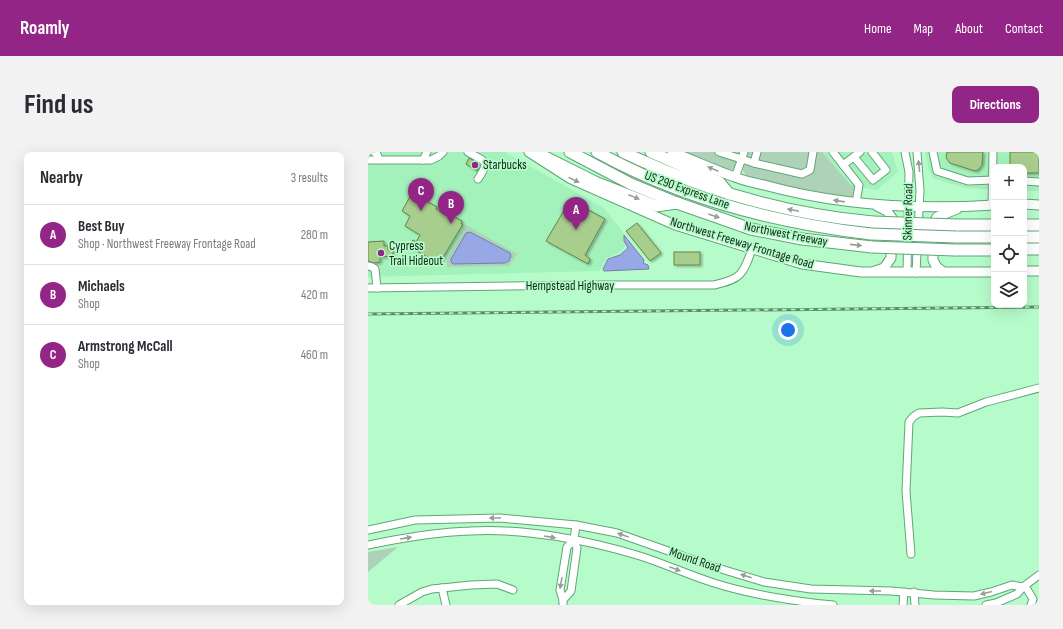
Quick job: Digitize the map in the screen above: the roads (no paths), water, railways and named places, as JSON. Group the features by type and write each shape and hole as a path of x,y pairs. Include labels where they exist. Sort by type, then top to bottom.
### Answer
{"highway":[{"path":"536,152 595,182 656,206 677,203"},
{"name":"Northwest Freeway","path":"570,152 631,184 677,203 750,229 802,239 872,247 991,250"},
{"name":"US 290 Express Lane","path":"598,152 615,162 668,185 720,204 792,223 871,234 991,237"},
{"name":"Northwest Freeway","path":"623,152 671,173 729,194 801,212 873,222 991,225"},
{"path":"651,152 682,167 719,182 729,194"},
{"path":"1027,225 1039,225"},
{"path":"1027,238 1039,238"},
{"path":"1027,249 1039,249"}],"main road":[{"name":"Northwest Freeway Frontage Road","path":"529,152 571,179 675,225 802,264 861,272 991,272"},
{"path":"672,152 735,178 787,192 876,206 962,207 991,205"},
{"path":"1027,204 1039,204"},
{"path":"872,272 884,268 891,258 892,218 887,211 876,206"},
{"path":"943,272 936,266 933,260 932,224 937,217 962,207"},
{"path":"1027,271 1039,271"}],"street":[{"path":"374,152 377,154 379,160"},
{"path":"423,160 428,152"},
{"path":"368,160 435,159 443,152"},
{"path":"468,152 484,161 486,164 486,168 478,179"},
{"path":"719,152 741,160 802,174 810,170 813,152"},
{"path":"735,178 744,152"},
{"path":"754,163 757,152"},
{"path":"833,152 859,185 856,203"},
{"path":"844,165 857,154 873,180 886,170 872,152"},
{"name":"Skinner Road","path":"905,152 909,172 908,207 912,273"},
{"name":"Skinner Road","path":"912,273 920,207 920,176 917,152"},
{"path":"933,152 937,171 968,181 991,180"},
{"path":"993,152 993,164"},
{"path":"1027,181 1039,182"},
{"name":"Hempstead Highway","path":"368,288 714,285 726,282 742,273 752,249"},
{"path":"368,266 375,269 377,288"},
{"path":"911,554 906,477 909,422 919,413 958,413 986,402 1039,388"},
{"name":"Mound Road","path":"368,530 415,520 500,518 576,525 617,532 711,566 764,582 812,590 914,592 934,595 974,596 1012,585 1024,586"},
{"path":"563,602 571,591 577,548 574,540 576,525"},
{"name":"Mound Road","path":"368,545 416,536 471,530 530,533 574,540 640,556 696,577 740,590 797,602 832,605"},
{"path":"563,602 560,590 567,547 574,540"},
{"path":"986,605 996,603 1017,594 1024,586 1039,575"},
{"path":"400,605 422,592 442,588 497,584 513,590"},
{"path":"1024,586 1033,599 1031,605"},
{"path":"442,588 446,605"},
{"path":"903,605 904,592"},
{"path":"914,592 915,605"}],"water":[{"path":"470,232 510,253 511,256 509,261 505,263 453,264 451,259 466,233"},
{"path":"624,235 644,260 643,263 648,265 649,269 604,271 603,269 608,259 620,255 628,248 624,241"}],"railway":[{"path":"368,314 1039,307"}],"place":[{"name":"Starbucks","path":"475,165"},
{"name":"Armstrong McCall","path":"421,211"},
{"name":"Michaels","path":"451,224"},
{"name":"Best Buy","path":"576,230"},
{"name":"Cypress Trail Hideout","path":"381,253"}]}
